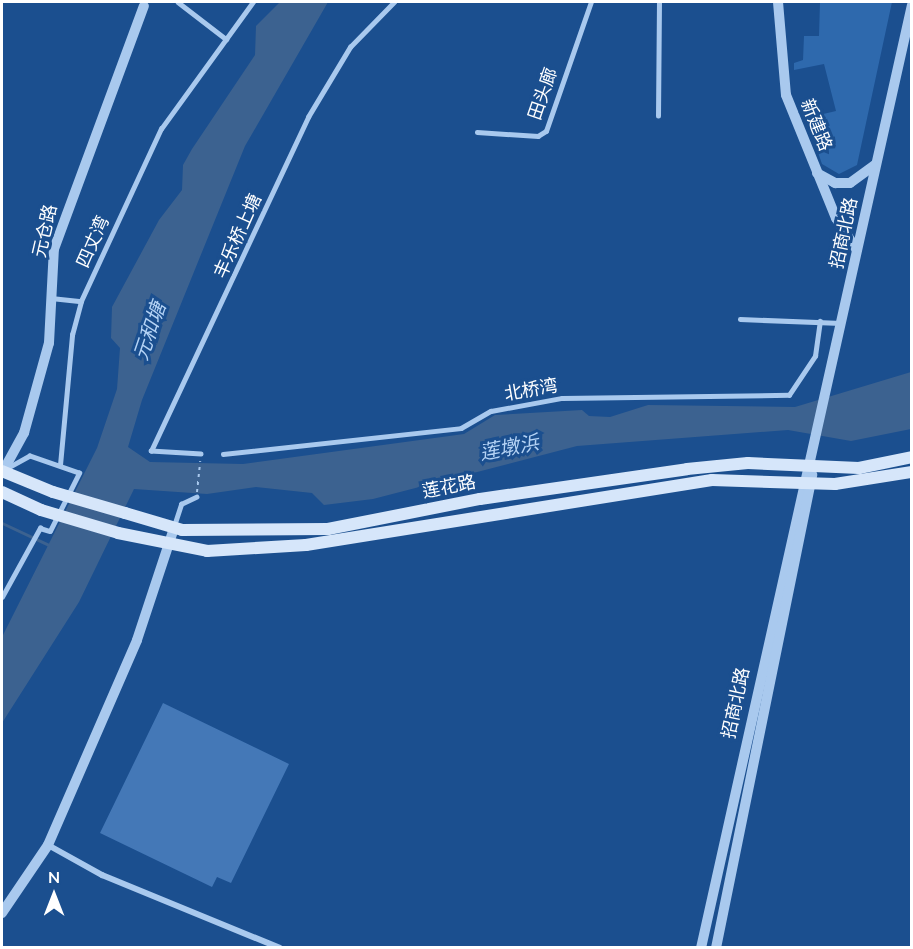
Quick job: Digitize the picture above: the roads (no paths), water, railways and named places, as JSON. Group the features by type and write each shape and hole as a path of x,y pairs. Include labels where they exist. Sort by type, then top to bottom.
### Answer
{"main road":[{"name":"莲花路","path":"2,472 53,492 174,528 328,530 480,499 687,469 748,463 811,468 860,468 912,457"},
{"name":"莲花路","path":"2,492 41,510 118,533 207,551 327,543 647,488 712,480 814,484 879,481 912,471"}],"street":[{"name":"新建路","path":"778,2 786,95 817,173 857,250"},
{"name":"元仓路","path":"2,472 24,433 49,343 51,298 60,228 145,4"},
{"name":"招商北路","path":"701,948 801,484 811,468 912,5"},
{"path":"817,173 836,183 850,183 876,165"},
{"name":"招商北路","path":"716,948 814,484 811,468"},
{"path":"2,913 48,845 137,640 174,528"},
{"path":"48,845 102,875 280,948"}],"lane":[{"path":"178,2 226,39"},
{"name":"四丈湾","path":"60,465 72,334 81,301 161,129 253,2"},
{"name":"丰乐桥上塘","path":"201,454 151,451 308,117 350,47 394,2"},
{"name":"田头廊","path":"477,132 538,136 546,130 591,2"},
{"path":"658,116 659,2"},
{"path":"51,298 81,301"},
{"path":"740,319 841,323"},
{"name":"北桥湾","path":"223,454 461,428 491,411 562,398 789,395 815,356 820,321"},
{"path":"2,472 30,456 79,472 50,531 40,528 2,597"},
{"path":"174,528 181,504 196,497"}],"water":[{"path":"280,2 328,2 245,146 142,400 128,447 150,462 243,464 464,434 495,415 582,410 589,416 610,417 648,405 795,407 911,372 911,429 851,441 788,430 577,446 373,499 324,505 312,493 256,487 207,494 134,489 79,602 2,723 2,637 97,448 117,389 120,348 111,338 112,307 159,220 182,190 183,165 192,149 255,55 256,26"}],"waterway":[{"path":"2,523 49,545"}],"water label":[{"name":"元和塘","path":"149,331"},
{"name":"莲墩浜","path":"509,447"}]}
